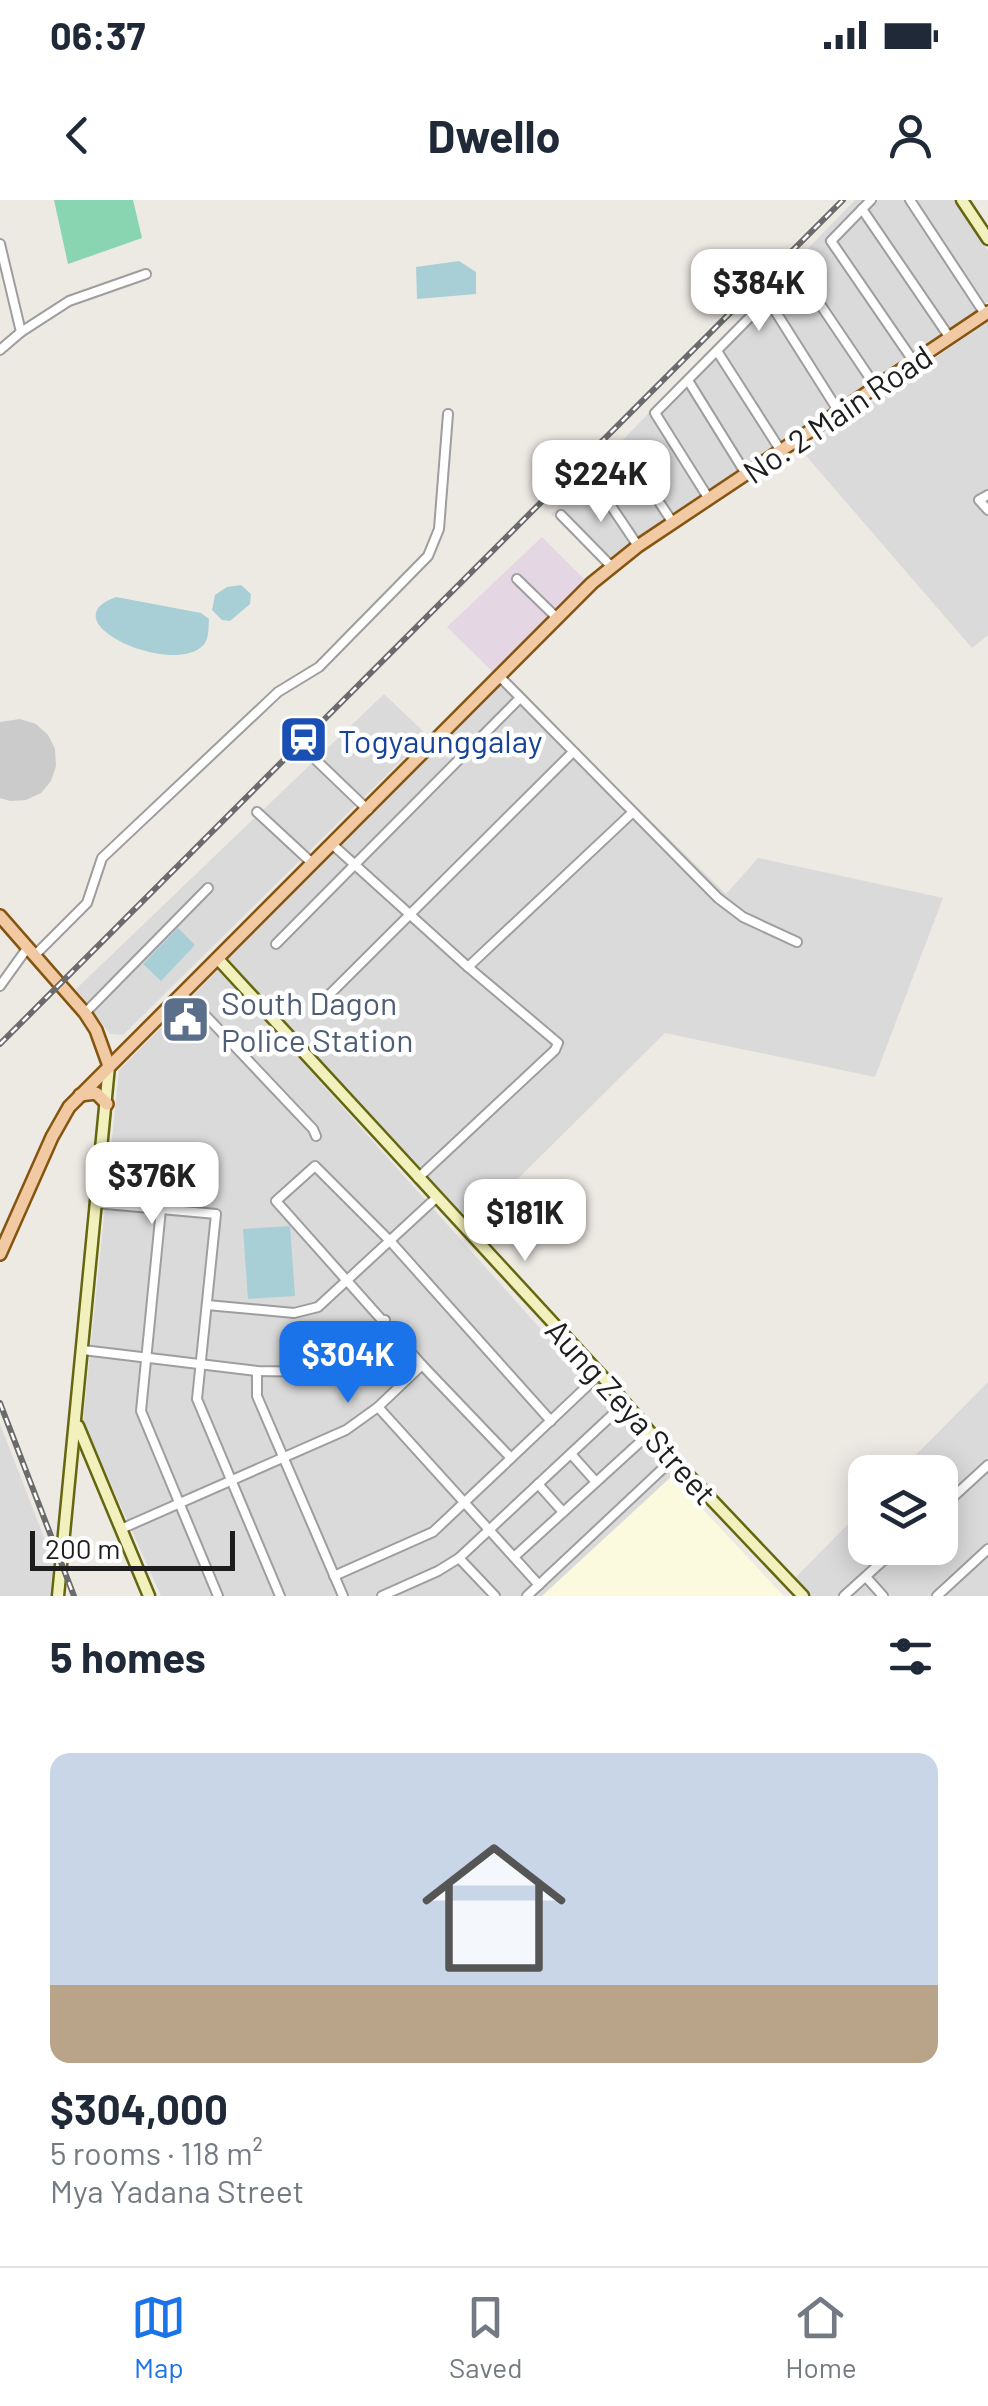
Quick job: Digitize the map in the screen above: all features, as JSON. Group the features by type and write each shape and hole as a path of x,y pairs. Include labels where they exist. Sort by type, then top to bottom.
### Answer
{"main road":[{"name":"No. 2 Main Road","path":"0,1254 52,1136 80,1094 556,618 638,546 987,313"},
{"path":"0,916 86,1014 109,1066"},
{"path":"80,1094 96,1093 107,1104"}],"street":[{"path":"872,200 831,241 914,362"},
{"path":"910,200 987,313"},
{"path":"962,200 987,234"},
{"path":"862,210 950,338"},
{"path":"0,244 21,332"},
{"path":"800,272 876,387"},
{"path":"0,350 69,301 146,274"},
{"path":"709,499 655,416 758,308 772,306 839,412"},
{"path":"717,351 781,451"},
{"path":"689,382 746,474"},
{"path":"0,986 87,902 102,858 278,692 319,668 428,556 439,529 448,414"},
{"path":"626,452 672,523"},
{"path":"595,482 638,546"},
{"path":"988,495 979,500 988,510"},
{"path":"561,515 612,567"},
{"path":"517,579 556,618"},
{"path":"498,676 718,898 744,917 797,942"},
{"path":"276,944 520,698"},
{"path":"318,1006 574,752"},
{"path":"317,761 368,810"},
{"path":"257,812 313,864"},
{"path":"468,967 632,812"},
{"path":"333,845 558,1046 418,1178"},
{"path":"86,1014 208,888"},
{"name":"Aung Zeya Street","path":"218,959 600,1374 650,1434 803,1596"},
{"path":"182,995 247,1059 316,1136"},
{"path":"58,1596 109,1066"},
{"path":"511,1458 276,1201 315,1166 390,1242 551,1420"},
{"path":"207,1305 307,1312 318,1307 436,1198"},
{"path":"96,1203 216,1214 197,1399 280,1596"},
{"path":"161,1209 142,1416 218,1596"},
{"path":"83,1350 257,1371 328,1371 386,1320"},
{"path":"120,1529 346,1430 378,1407 422,1365"},
{"path":"257,1371 258,1396 342,1596"},
{"path":"334,1576 433,1532 600,1374"},
{"path":"382,1596 458,1558 625,1403"},
{"path":"378,1407 539,1585"},
{"path":"77,1423 149,1596"},
{"path":"514,1557 650,1434"},
{"path":"571,1454 596,1482"},
{"path":"527,1596 673,1459"},
{"path":"958,1492 988,1465"},
{"path":"538,1484 563,1512"},
{"path":"936,1596 988,1549"},
{"path":"458,1558 495,1596"},
{"path":"844,1596 879,1565"},
{"path":"866,1577 883,1596"},
{"path":"406,1585 411,1596"},
{"path":"475,1596 486,1587"}],"shaded area":[{"path":"855,200 953,200 988,251 988,302 603,564 551,514"},
{"path":"988,321 988,635 972,648 802,451"},
{"path":"542,537 586,581 494,673 447,627"},
{"path":"506,680 726,894 758,858 943,898 875,1077 665,1033 471,1225 228,959"},
{"path":"384,694 427,735 123,1035 110,1034 76,989"},
{"path":"20,719 36,724 48,735 55,749 56,766 41,793 26,800 10,801 0,798 0,722"},
{"path":"219,969 784,1596 161,1596 83,1421 119,1070"},
{"path":"988,1382 988,1596 808,1596 793,1580 848,1524 848,1565 958,1565 958,1455 916,1455"},
{"path":"0,1424 54,1563 50,1596 0,1596"},
{"path":"672,1476 784,1596 542,1596"}],"green space":[{"path":"54,200 133,200 142,238 68,264"}],"water":[{"path":"459,261 476,272 476,294 417,299 416,267"},
{"path":"241,585 251,594 250,604 230,621 222,620 212,610 215,595 227,587"},
{"path":"116,597 201,613 209,619 205,642 184,654 163,654 120,641 104,631 96,619 99,607"},
{"path":"178,928 195,945 161,981 143,964"},
{"path":"290,1226 295,1296 248,1299 243,1229"}],"railway":[{"path":"0,1044 843,200"},
{"path":"0,1403 74,1596"}],"place":[{"name":"Togyaunggalay","path":"303,740"},
{"name":"South Dagon Police Station","path":"186,1020"}]}
